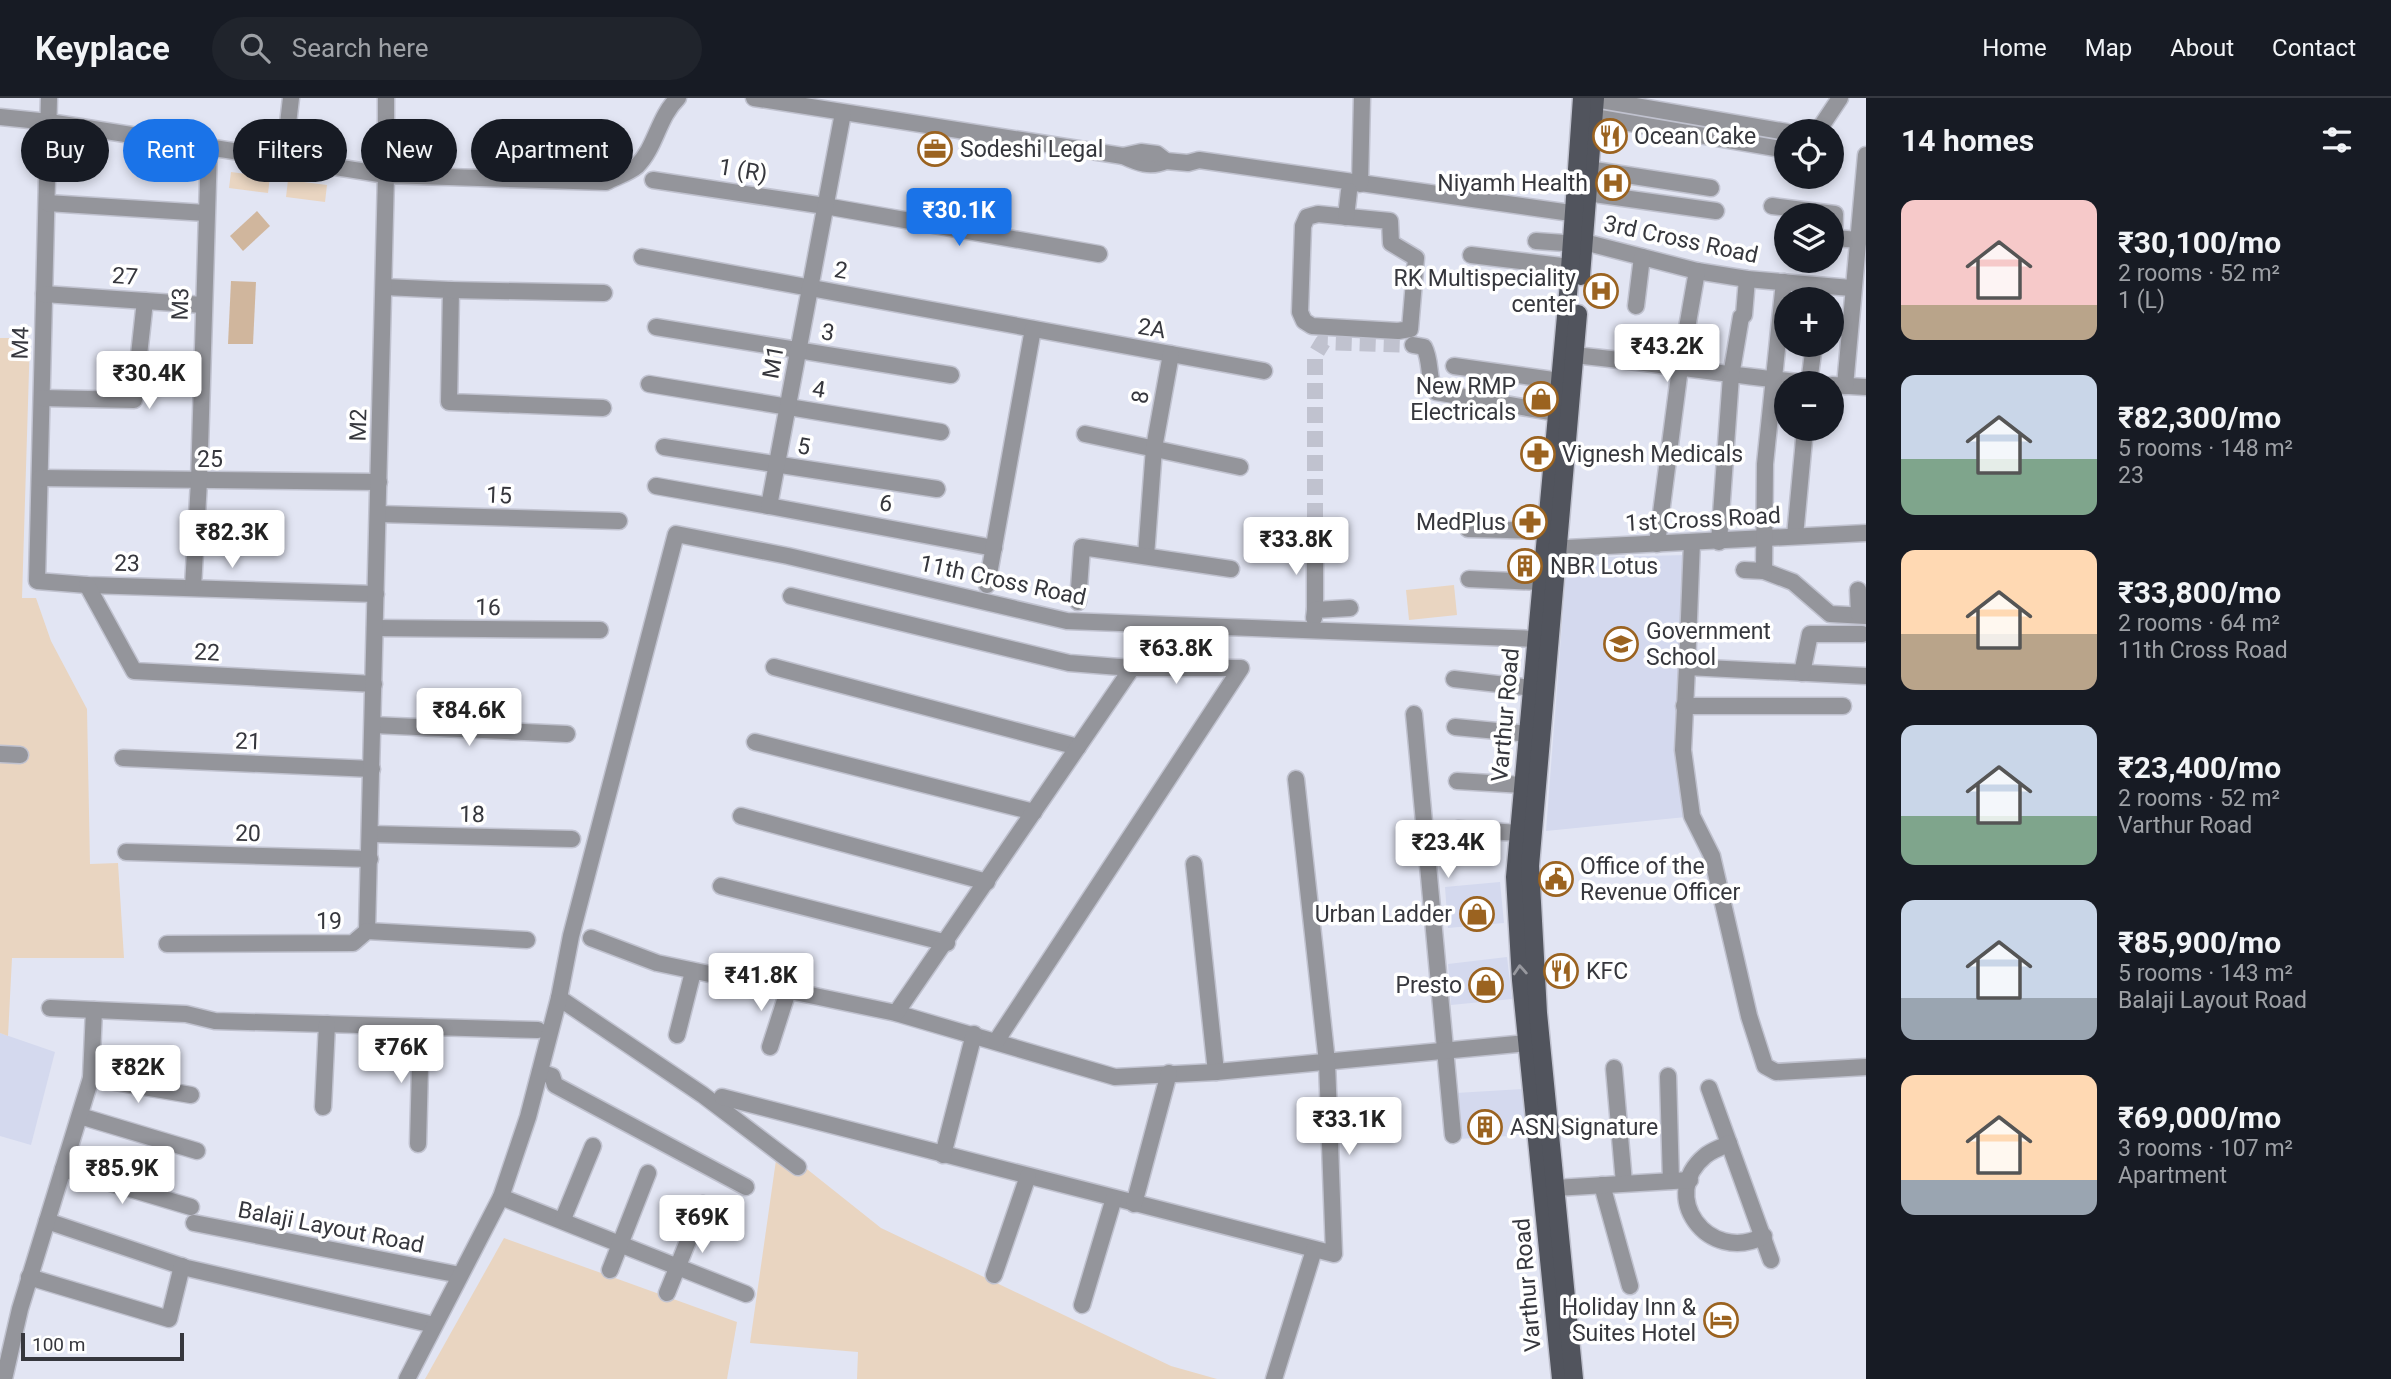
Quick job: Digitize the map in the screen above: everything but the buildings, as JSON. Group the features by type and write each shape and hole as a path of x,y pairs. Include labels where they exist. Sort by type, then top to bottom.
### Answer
{"main road":[{"name":"Varthur Road","path":"1573,278 1584,242 1579,217 1587,193 1591,103"},
{"name":"Varthur Road","path":"1574,1379 1555,1188 1534,1042 1515,877 1541,582 1548,543 1568,355 1591,103"},
{"name":"Varthur Road","path":"1561,1379 1534,1042 1530,866 1556,413 1560,381 1568,355"}],"street":[{"name":"M4","path":"49,98 49,119"},
{"path":"289,119 291,98"},
{"name":"M2","path":"386,98 386,119"},
{"path":"457,177 606,182 636,167 654,137 665,110 678,98"},
{"path":"754,98 811,103 843,113 1123,156 1140,164 1156,165 1166,161 1188,163 1199,160 1355,189 1579,217"},
{"path":"1351,217 1363,98"},
{"path":"1826,119 1840,98"},
{"path":"1591,103 1774,130"},
{"path":"1591,103 1774,147"},
{"name":"M1","path":"769,506 843,113"},
{"path":"0,117 21,119"},
{"path":"1840,371 1859,240 1866,155"},
{"path":"1588,169 1711,188"},
{"name":"1 (R)","path":"653,180 825,206 1099,254"},
{"name":"M4","path":"48,182 37,581 87,585"},
{"name":"M3","path":"193,587 199,481 207,182"},
{"name":"M2","path":"367,931 386,182"},
{"path":"1587,193 1716,211"},
{"path":"47,203 206,213"},
{"path":"1772,206 1835,214 1834,238 1859,240"},
{"path":"1318,214 1351,217 1390,221 1391,243 1416,258 1410,329 1398,331 1312,326 1304,321 1300,312 1303,226 1307,217 1318,214"},
{"path":"1536,241 1565,243"},
{"name":"3rd Cross Road","path":"1584,242 1697,271 1784,282 1802,287"},
{"path":"1471,256 1573,278"},
{"name":"2","path":"642,257 1033,329"},
{"path":"1636,306 1642,257"},
{"path":"1657,544 1680,368 1697,271"},
{"path":"1719,542 1731,376 1741,317 1744,315 1747,279"},
{"path":"1775,371 1784,282"},
{"path":"384,287 604,293"},
{"name":"3rd Cross Road","path":"1844,289 1852,288"},
{"path":"451,290 449,402 603,408"},
{"name":"27","path":"44,293 203,305"},
{"path":"42,398 134,400 145,300"},
{"name":"3","path":"656,327 951,375"},
{"path":"987,585 1033,329"},
{"name":"2A","path":"1033,329 1264,371"},
{"path":"1413,345 1423,348 1429,357 1432,387 1436,392 1556,413"},
{"name":"8","path":"1146,556 1154,448 1171,354"},
{"path":"1568,355 1774,380 1765,464 1764,571"},
{"path":"1454,366 1560,381"},
{"name":"4","path":"649,384 941,432"},
{"path":"1844,386 1866,387"},
{"path":"1085,434 1240,467"},
{"path":"1795,536 1804,441"},
{"name":"5","path":"664,447 937,489"},
{"name":"25","path":"40,478 379,482"},
{"path":"656,486 769,506"},
{"name":"6","path":"769,506 994,548"},
{"name":"15","path":"378,514 619,522"},
{"name":"1st Cross Road","path":"1468,529 1548,543 1657,544 1866,533"},
{"name":"11th Cross Road","path":"559,998 570,936 676,534 788,556 1067,621 1536,639"},
{"path":"1692,542 1683,750 1692,816 1712,856 1749,1016 1765,1066 1776,1072 1866,1067"},
{"path":"1313,631 1315,543"},
{"path":"1078,602 1082,547 1231,569"},
{"path":"1744,570 1764,571 1793,582 1826,613 1862,615 1857,590"},
{"path":"1469,579 1541,582"},
{"name":"23","path":"87,585 376,594"},
{"name":"22","path":"87,585 134,671 374,684"},
{"path":"791,596 1069,663 1132,668 1241,668 997,1040"},
{"path":"1315,610 1350,608"},
{"name":"16","path":"375,628 600,630"},
{"path":"1802,673 1810,634 1862,634"},
{"path":"774,667 1078,747"},
{"path":"1687,667 1866,676"},
{"path":"896,1013 947,943 1132,668"},
{"path":"1454,679 1532,688"},
{"path":"1684,705 1843,706"},
{"path":"1414,714 1454,1135"},
{"path":"373,725 567,734"},
{"path":"1455,727 1528,734"},
{"path":"755,742 1034,812"},
{"path":"0,754 20,755"},
{"name":"21","path":"123,758 372,769"},
{"path":"722,1097 1334,1254 1327,1062 1296,779"},
{"path":"1457,781 1523,785"},
{"path":"741,816 987,883"},
{"path":"1458,829 1519,833"},
{"name":"18","path":"370,834 572,839"},
{"name":"20","path":"126,852 370,859"},
{"path":"1194,864 1216,1072"},
{"path":"721,886 947,943"},
{"name":"19","path":"167,944 353,943 367,931 527,940"},
{"path":"592,938 657,963 896,1013 997,1040 1115,1077 1216,1072 1534,1042"},
{"path":"677,1035 693,972"},
{"path":"769,1047 788,991"},
{"path":"407,1379 501,1197 538,1079 559,998 704,1095 798,1167"},
{"path":"50,1008 186,1014 215,1021 538,1030"},
{"path":"4,1379 29,1277 91,1078 94,1010"},
{"path":"323,1107 327,1024"},
{"path":"418,1144 421,1027"},
{"path":"943,1155 974,1034"},
{"path":"1614,1068 1624,1183"},
{"path":"1134,1203 1168,1073"},
{"path":"1668,1076 1671,1181"},
{"path":"91,1078 191,1095"},
{"path":"538,1079 548,1090 555,1085 746,1187"},
{"path":"1709,1088 1772,1260"},
{"path":"80,1116 197,1151"},
{"path":"1729,1143 1704,1156 1694,1168 1687,1186 1689,1211 1696,1224 1711,1238 1741,1245 1764,1236"},
{"path":"563,1219 593,1146"},
{"name":"Balaji Layout Road","path":"63,1169 192,1215 460,1275"},
{"path":"610,1270 648,1173"},
{"path":"994,1275 1028,1177"},
{"path":"1555,1188 1690,1180"},
{"path":"1602,1185 1630,1286"},
{"path":"501,1197 563,1219 746,1294"},
{"path":"1082,1305 1114,1198"},
{"path":"667,1293 703,1204"},
{"path":"47,1221 182,1266 434,1325"},
{"path":"1274,1379 1314,1250"},
{"path":"29,1277 169,1319 182,1266"}],"shaded area":[{"path":"231,172 233,182 269,182 268,193 229,188"},
{"path":"288,182 327,185 325,202 286,197"},
{"path":"257,211 270,226 243,251 230,236"},
{"path":"231,281 256,282 253,344 228,344"},
{"path":"0,338 30,338 22,598 36,598 51,641 87,709 90,864 118,863 124,958 12,958 8,1036 0,1033"},
{"name":"Government School","path":"1686,555 1686,817 1546,831 1567,558"},
{"path":"1454,585 1457,615 1409,620 1406,590"},
{"path":"1500,882 1504,923 1448,928 1445,887"},
{"path":"1507,957 1512,999 1451,1005 1448,964"},
{"path":"0,1033 55,1052 31,1145 0,1136"},
{"path":"1523,1089 1526,1135 1459,1139 1456,1093"},
{"path":"778,1146 881,1228 1171,1366 1217,1379 857,1379 858,1352 750,1343"},
{"path":"504,1238 737,1322 727,1379 425,1379"}],"tunnel":[{"path":"1315,543 1315,355 1323,342 1413,345"}],"place":[{"name":"Ocean Cake","path":"1610,136"},
{"name":"Sodeshi Legal","path":"935,149"},
{"name":"Niyamh Health","path":"1613,183"},
{"name":"RK Multispeciality center","path":"1601,291"},
{"name":"New RMP Electricals","path":"1541,399"},
{"name":"Vignesh Medicals","path":"1538,454"},
{"name":"MedPlus","path":"1530,522"},
{"name":"NBR Lotus","path":"1525,566"},
{"name":"Government School","path":"1621,644"},
{"name":"Office of the Revenue Officer","path":"1556,879"},
{"name":"Urban Ladder","path":"1477,914"},
{"name":"KFC","path":"1561,971"},
{"name":"Presto","path":"1486,985"},
{"name":"ASN Signature","path":"1485,1127"},
{"name":"Holiday Inn & Suites Hotel","path":"1721,1320"}]}
